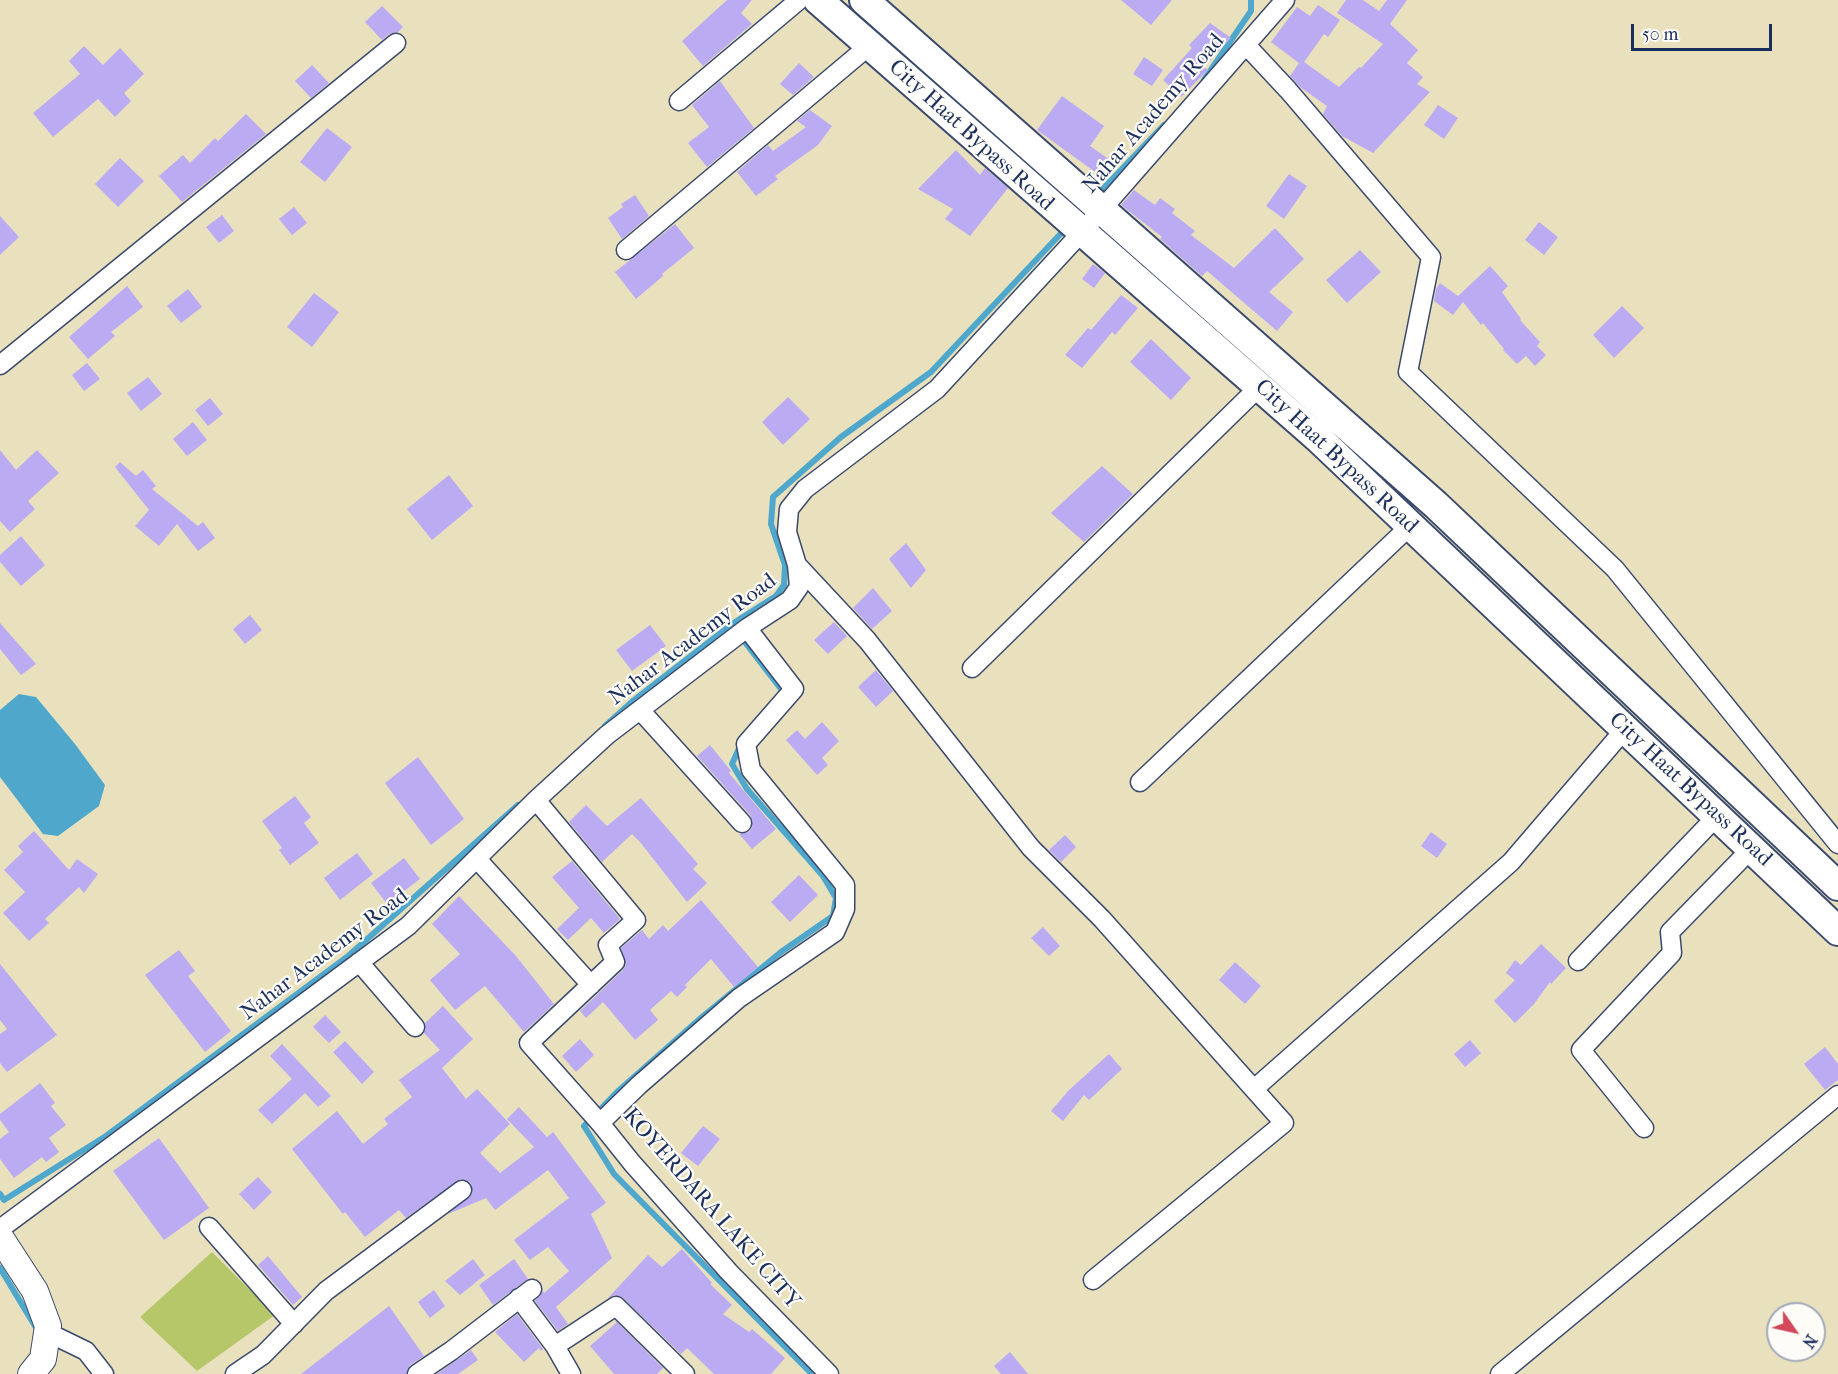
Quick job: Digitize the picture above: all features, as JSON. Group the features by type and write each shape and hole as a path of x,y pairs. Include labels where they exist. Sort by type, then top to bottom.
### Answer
{"main road":[{"name":"City Haat Bypass Road","path":"818,0 1081,233 1260,386 1838,931"},
{"name":"City Haat Bypass Road","path":"864,0 1436,506 1838,886"}],"street":[{"path":"680,101 799,0"},
{"name":"Nahar Academy Road","path":"0,1229 408,926 536,800 607,735 747,628 790,600 799,587 797,565 787,532 789,509 803,487 937,389 1081,233 1281,2"},
{"path":"0,365 396,43"},
{"path":"626,250 870,45"},
{"path":"1246,45 1288,90 1431,257 1408,372 1615,569 1838,844"},
{"path":"972,668 1260,386"},
{"path":"1140,782 1410,526"},
{"path":"797,565 867,640 1031,848 1102,919 1284,1123 1093,1280"},
{"name":"KOYERDARA LAKE CITY","path":"747,628 794,689 746,744 751,770 845,885 845,909 835,932 740,998 639,1084 600,1123 632,1163 729,1272 829,1374"},
{"path":"640,710 742,823"},
{"path":"1254,1089 1510,862 1625,729"},
{"path":"536,800 636,920 608,945 615,962 529,1043 600,1123"},
{"path":"1578,961 1717,816"},
{"path":"1644,1128 1581,1050 1672,953 1670,932 1752,848"},
{"path":"477,859 591,985"},
{"path":"359,962 415,1027"},
{"path":"1500,1374 1838,1095"},
{"path":"235,1374 263,1355 326,1291 462,1190"},
{"path":"209,1227 294,1324"},
{"path":"0,1237 35,1291 48,1326 43,1359 31,1374"},
{"path":"417,1374 526,1294 572,1374"},
{"path":"555,1346 616,1306 685,1374"},
{"path":"47,1332 86,1351 104,1374"}],"green space":[{"path":"212,1252 275,1315 197,1371 140,1317"}],"water":[{"path":"19,694 36,697 105,785 99,806 58,836 43,834 0,777 0,710"}],"building":[{"path":"727,0 752,0 741,13 752,24 703,66 682,41"},
{"path":"1121,0 1172,0 1151,25"},
{"path":"1346,0 1363,0 1379,11 1387,0 1407,0 1390,24 1418,50 1407,63 1423,77 1417,84 1430,92 1373,153 1342,136 1323,114 1327,106 1300,87 1290,76 1299,63 1271,42 1297,7 1310,16 1318,5 1340,20 1328,37 1324,34 1304,62 1339,87 1383,44 1337,13"},
{"path":"382,6 403,27 382,40 365,22"},
{"path":"1210,23 1231,38 1204,67 1208,70 1181,97 1163,80 1192,48 1189,45"},
{"path":"84,46 103,65 120,48 144,74 124,93 131,101 115,117 98,99 53,137 33,113 80,74 69,61"},
{"path":"1144,57 1163,70 1152,86 1133,74"},
{"path":"799,63 814,77 793,95 780,84"},
{"path":"312,65 329,83 311,98 295,81"},
{"path":"720,81 754,128 707,167 688,143 709,127 692,105"},
{"path":"1062,96 1104,126 1090,146 1113,162 1102,177 1037,130"},
{"path":"1438,105 1458,118 1444,139 1424,125"},
{"path":"810,110 832,126 818,145 775,176 778,179 756,196 737,172 768,145 773,151 806,127 797,121"},
{"path":"246,114 266,134 182,202 159,176 183,155 190,163 215,138 218,141"},
{"path":"327,128 352,147 325,182 300,162"},
{"path":"956,150 980,175 985,168 1008,188 970,236 945,219 953,209 918,189"},
{"path":"120,158 144,181 118,207 95,184"},
{"path":"1289,174 1307,186 1284,219 1266,206"},
{"path":"1134,190 1155,205 1160,198 1175,209 1172,213 1195,231 1191,235 1234,268 1275,228 1304,259 1269,292 1293,312 1277,331 1207,271 1202,276 1160,239 1162,237 1121,205"},
{"path":"635,195 649,216 622,239 608,218 623,207 621,204"},
{"path":"294,207 307,223 292,235 279,219"},
{"path":"222,215 234,231 219,243 206,227"},
{"path":"0,216 19,237 0,255"},
{"path":"1539,222 1558,237 1544,255 1525,240"},
{"path":"675,224 694,248 636,299 615,272"},
{"path":"1360,250 1381,272 1347,303 1326,280"},
{"path":"1093,264 1105,273 1094,288 1082,279"},
{"path":"1490,266 1508,286 1502,292 1520,320 1540,342 1537,346 1546,355 1535,366 1526,356 1517,364 1463,302 1453,315 1434,301 1436,289 1440,283 1458,296"},
{"path":"127,286 143,307 111,332 115,336 88,359 69,337"},
{"path":"188,289 202,307 181,323 167,306"},
{"path":"314,293 339,312 312,347 287,327"},
{"path":"1121,295 1138,308 1115,335 1112,332 1082,368 1065,355 1088,328 1091,330"},
{"path":"1622,306 1644,328 1614,358 1593,335"},
{"path":"1151,339 1191,378 1171,400 1130,362"},
{"path":"87,363 100,379 84,391 72,375"},
{"path":"148,377 162,394 141,411 127,393"},
{"path":"788,397 810,419 783,445 762,422"},
{"path":"210,398 223,414 208,426 195,410"},
{"path":"193,422 207,440 187,456 173,439"},
{"path":"0,450 16,470 37,450 59,473 28,501 35,509 10,532 0,521"},
{"path":"120,462 136,476 143,470 156,486 152,489 198,526 203,522 215,538 198,551 177,524 159,546 135,526 149,510 115,467"},
{"path":"1102,466 1133,494 1084,542 1051,513"},
{"path":"449,475 473,506 432,540 407,509"},
{"path":"21,536 45,565 21,586 0,562 0,555"},
{"path":"906,543 926,570 911,588 889,559"},
{"path":"873,588 892,611 872,629 853,608"},
{"path":"250,615 262,630 245,644 233,629"},
{"path":"834,622 847,636 828,654 814,640"},
{"path":"0,623 36,664 21,675 0,649"},
{"path":"650,625 666,646 632,671 616,650"},
{"path":"876,670 893,691 876,707 858,687"},
{"path":"822,722 839,741 822,758 828,765 817,775 786,740 797,730 805,739"},
{"path":"710,745 731,771 729,773 776,829 752,849 739,834 749,832 752,827 751,816 697,756"},
{"path":"418,757 464,819 431,845 385,783"},
{"path":"295,796 311,817 304,823 319,843 290,865 279,850 282,848 262,821"},
{"path":"641,798 698,864 693,869 707,883 687,902 632,834 602,862 569,822 586,805 607,826"},
{"path":"34,831 69,870 77,859 98,874 84,893 79,887 45,919 49,923 29,941 3,913 25,892 4,870 23,852 18,846"},
{"path":"1431,832 1447,844 1437,858 1421,846"},
{"path":"1065,835 1076,847 1061,862 1049,850"},
{"path":"357,853 373,874 340,900 324,878"},
{"path":"404,858 420,879 387,904 371,883"},
{"path":"572,861 620,919 604,933 591,918 568,940 557,929 579,908 552,877"},
{"path":"799,875 818,895 790,922 771,902"},
{"path":"459,896 516,956 554,1004 524,1032 485,986 455,1010 430,980 460,954 432,924"},
{"path":"701,900 758,967 734,987 711,959 685,985 687,987 677,997 671,991 650,1010 658,1020 635,1040 603,1002 586,1018 580,1011 626,965 621,948 642,930 649,939 663,925 668,931"},
{"path":"1043,927 1060,946 1049,956 1031,938"},
{"path":"1541,944 1566,968 1551,984 1550,982 1534,1004 1515,1023 1494,1001 1515,980 1506,973 1515,960 1521,965"},
{"path":"179,950 195,971 188,976 231,1031 205,1052 145,975"},
{"path":"1235,962 1261,986 1245,1004 1219,980"},
{"path":"0,964 57,1035 7,1072 0,1063 0,1034 7,1029 0,1020"},
{"path":"443,1006 473,1039 442,1068 466,1099 477,1089 510,1124 480,1153 500,1173 534,1147 507,1119 519,1107 547,1137 553,1132 606,1203 591,1214 612,1258 556,1307 568,1324 558,1331 535,1301 543,1291 544,1293 569,1271 548,1247 530,1260 514,1240 569,1198 548,1170 495,1210 486,1198 448,1214 472,1194 471,1183 460,1179 406,1218 399,1210 365,1237 345,1212 343,1214 292,1149 337,1111 363,1144 388,1124 384,1119 412,1097 399,1080 440,1050 424,1033 425,1023"},
{"path":"325,1015 341,1032 329,1043 313,1027"},
{"path":"580,1039 594,1055 576,1072 562,1056"},
{"path":"1470,1040 1481,1053 1465,1067 1454,1054"},
{"path":"345,1041 374,1072 362,1084 333,1052"},
{"path":"282,1044 331,1096 318,1107 305,1093 272,1124 258,1110 292,1079 270,1056"},
{"path":"1825,1047 1838,1064 1838,1080 1825,1090 1804,1064"},
{"path":"1109,1054 1122,1069 1089,1100 1084,1095 1063,1121 1051,1111 1069,1090"},
{"path":"40,1083 55,1103 51,1106 66,1125 49,1138 59,1152 46,1162 42,1157 14,1178 0,1159 0,1139 9,1132 0,1120 0,1114"},
{"path":"703,1126 720,1139 698,1166 681,1153"},
{"path":"159,1138 209,1208 164,1240 113,1171"},
{"path":"258,1177 272,1192 254,1210 239,1194"},
{"path":"682,1249 712,1283 710,1284 732,1305 723,1314 749,1332 752,1329 785,1358 771,1374 714,1374 687,1348 681,1354 623,1298 615,1295 608,1298 648,1255 662,1267"},
{"path":"268,1256 302,1297 293,1305 258,1265"},
{"path":"473,1259 485,1275 460,1295 445,1281"},
{"path":"514,1259 528,1279 493,1305 479,1285"},
{"path":"434,1290 445,1306 430,1318 418,1302"},
{"path":"389,1306 424,1356 410,1365 406,1374 301,1374"},
{"path":"517,1314 543,1349 541,1351 539,1348 524,1362 495,1332"},
{"path":"615,1320 663,1368 657,1374 614,1374 590,1346 616,1323"},
{"path":"471,1350 478,1360 458,1374 437,1374"},
{"path":"1010,1352 1028,1374 1001,1374 994,1366"}],"waterway":[{"path":"1204,80 1251,11 1251,0"},
{"path":"1096,196 1164,125"},
{"path":"605,726 634,700 732,624 776,596 784,585 785,565 771,524 773,497 841,437 931,372 1066,228"},
{"path":"741,637 784,693 783,695"},
{"path":"741,744 732,764 747,789 823,876 836,898 833,916 781,952 702,1017 617,1092 584,1126 614,1174 812,1374"},
{"path":"0,1194 4,1200 106,1136 347,957 518,805"},
{"path":"0,1268 35,1326"}]}
